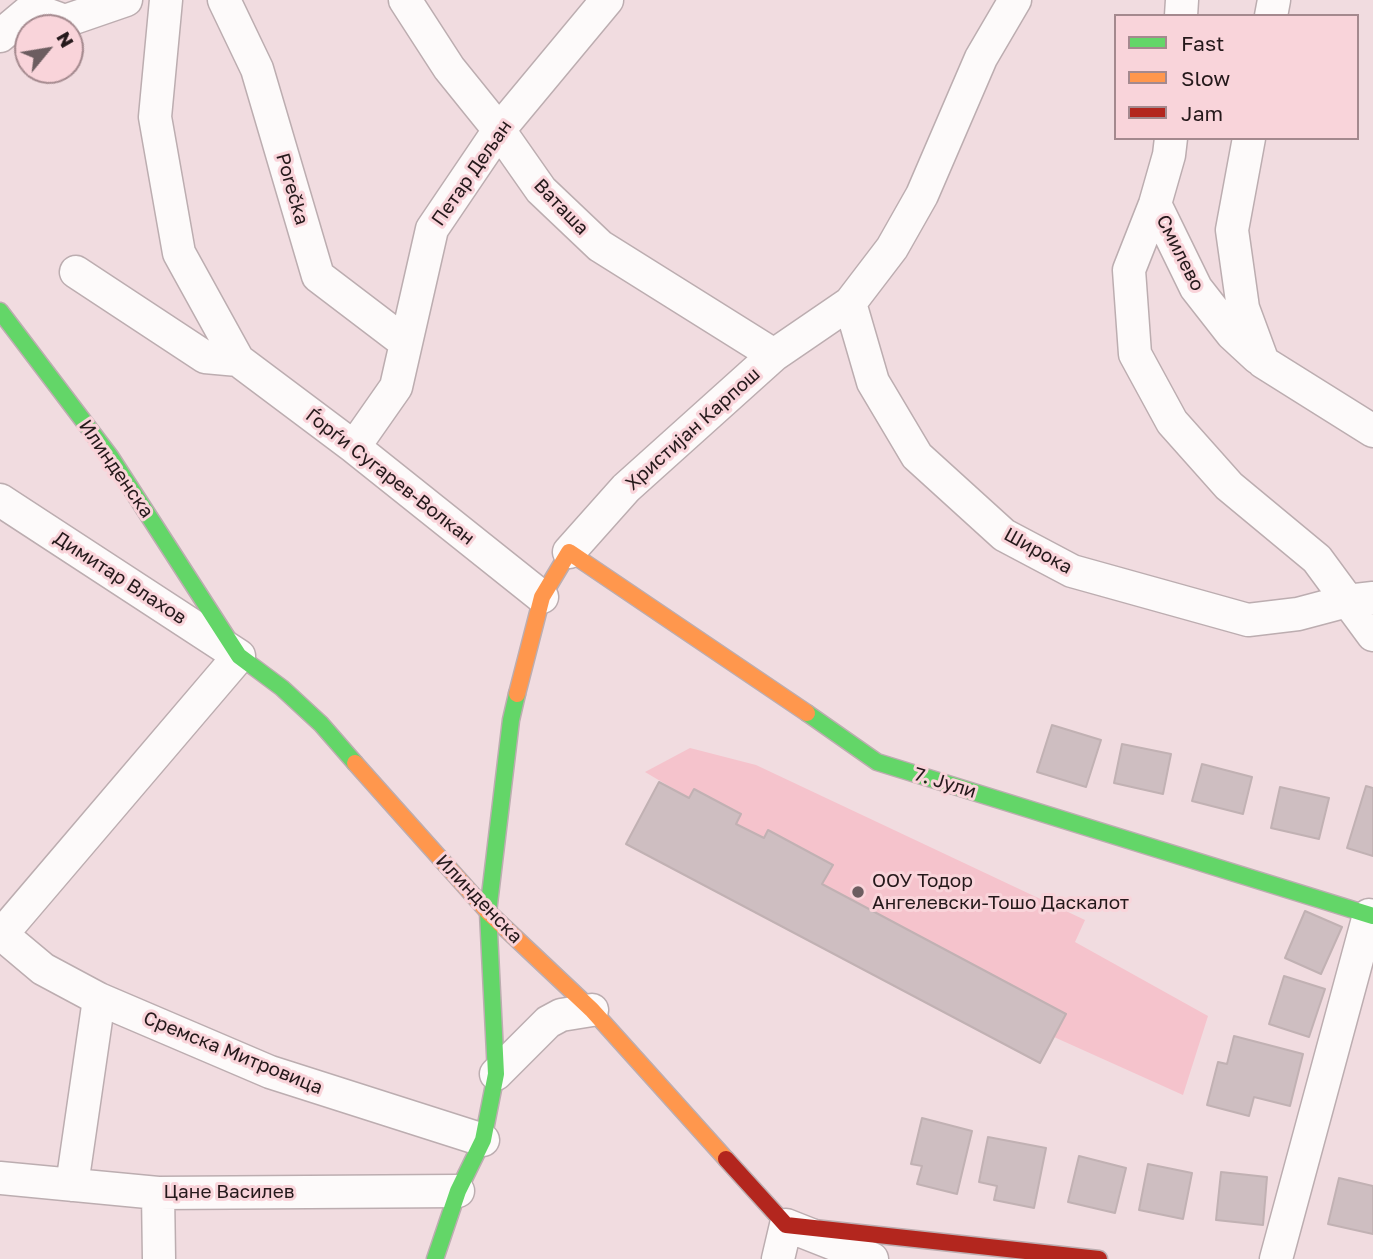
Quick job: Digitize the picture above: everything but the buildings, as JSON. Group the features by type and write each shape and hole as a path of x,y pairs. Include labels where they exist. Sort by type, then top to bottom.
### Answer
{"street":[{"path":"0,36 32,9 65,21 126,0"},
{"name":"Ѓорѓи Сугарев-Волкан","path":"166,0 155,117 179,253 237,360 354,447 542,597"},
{"name":"Porečka","path":"224,0 257,69 318,276 406,343"},
{"name":"Ваташа","path":"405,0 449,68 541,190 600,246 774,355"},
{"name":"Петар Дељан","path":"354,447 396,387 432,229 499,131 607,0"},
{"name":"Христијан Карпош","path":"435,1259 458,1191 483,1140 496,1074 488,912 511,720 542,597 569,552 626,488 774,355 850,303 891,248 922,195 981,58 1015,0"},
{"path":"1171,140 1155,204 1129,270 1135,354 1172,422 1229,486 1317,559 1360,599 1373,635"},
{"path":"1249,140 1232,230 1243,308 1263,362"},
{"name":"Смилево","path":"1155,204 1196,288 1232,334 1263,362 1294,384 1373,431"},
{"name":"Ѓорѓи Сугарев-Волкан","path":"76,272 205,357 237,360"},
{"name":"Широка","path":"850,303 873,382 917,456 1004,535 1072,571 1248,620 1298,614 1360,599"},
{"name":"Илинденска","path":"0,311 110,456 239,656 282,688 321,724 488,912 592,1010 786,1225"},
{"name":"Димитар Влахов","path":"0,500 239,656"},
{"name":"7. Јули","path":"569,552 695,635 877,762 1371,915 1276,1259"},
{"path":"1,934 239,656"},
{"name":"Сремска Митровица","path":"1,934 43,969 99,999 270,1072 483,1140"},
{"path":"72,1185 99,999"},
{"path":"496,1074 548,1022 561,1015 592,1010"},
{"name":"Цане Василев","path":"0,1178 158,1193 458,1191"},
{"path":"158,1193 159,1259"},
{"path":"786,1225 898,1235 1011,1255 1099,1259"},
{"path":"778,1259 786,1225"},
{"path":"786,1225 872,1259"}],"shaded area":[{"path":"690,748 756,765 1085,920 1075,942 1208,1016 1183,1095 1054,1037 1065,1013 822,884 832,864 768,831 764,838 736,824 741,814 694,789 689,798 645,772"}],"traffic: fast":[{"path":"0,311 110,456 239,656 282,688 321,724 355,763"},
{"path":"435,1259 458,1191 483,1140 496,1074 488,912 511,720 517,694"},
{"path":"807,713 877,762 1373,916"}],"traffic: slow":[{"path":"517,694 542,597 569,552 807,713"},
{"path":"355,763 488,912 592,1010 726,1159"}],"traffic: jam":[{"path":"726,1159 786,1225 1099,1259"}],"place":[{"name":"ООУ Тодор Ангелевски-Тошо Даскалот","path":"858,892"}]}
